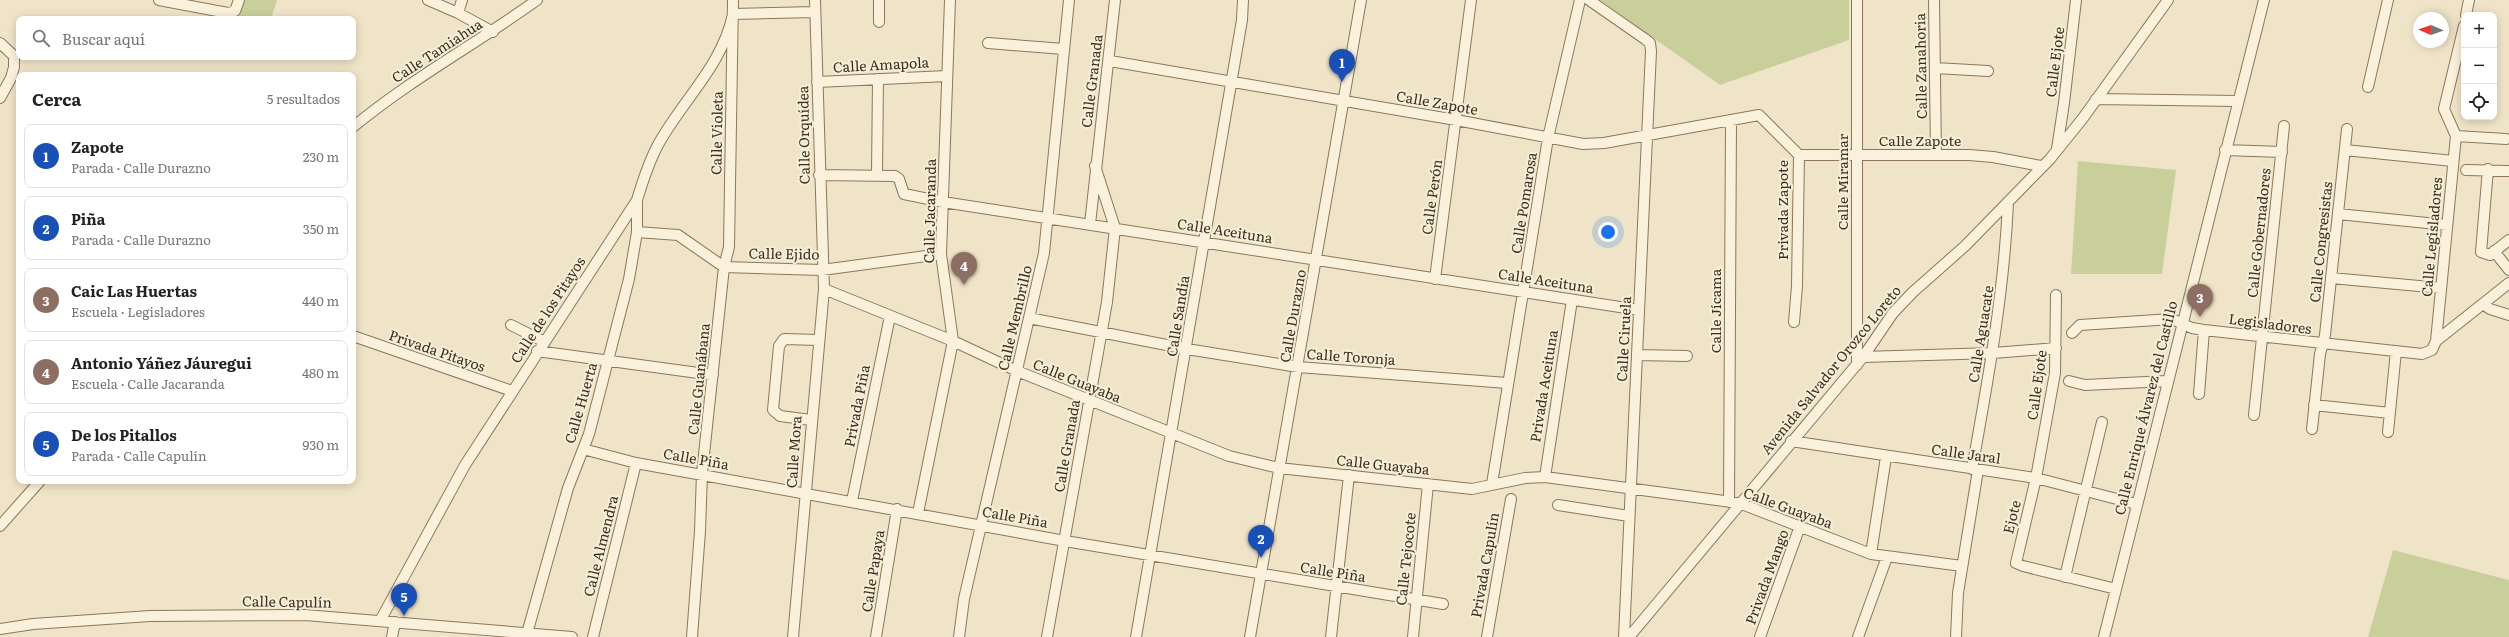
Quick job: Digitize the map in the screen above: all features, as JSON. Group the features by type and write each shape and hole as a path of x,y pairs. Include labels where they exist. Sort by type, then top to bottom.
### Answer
{"street":[{"path":"159,0 187,2 228,13 235,11 239,0"},
{"path":"428,0 458,13 493,32"},
{"path":"458,13 462,0"},
{"name":"Calle Tamiahua","path":"356,125 425,73 493,32 536,0"},
{"name":"Calle Violeta","path":"724,267 729,247 733,0"},
{"name":"Calle Orquídea","path":"815,0 822,270"},
{"path":"879,0 879,22"},
{"name":"Calle Jacaranda","path":"918,513 953,341 941,254 950,0"},
{"name":"Calle Membrillo","path":"959,637 964,599 1044,253 1069,0"},
{"name":"Calle Granada","path":"1090,224 1095,166 1110,61 1116,0"},
{"name":"Calle Sandía","path":"1136,637 1187,349 1242,20 1243,0"},
{"name":"Calle Durazno","path":"1250,637 1279,468 1318,259 1361,0"},
{"name":"Calle Perón","path":"1435,279 1471,0"},
{"name":"Calle Pomarosa","path":"1492,484 1507,382 1524,292 1548,138 1580,0"},
{"name":"Calle Ciruela","path":"1590,0 1650,43 1651,51 1624,637"},
{"name":"Calle Miramar","path":"1857,0 1857,155 1860,361"},
{"name":"Calle Zanahoria","path":"1934,0 1936,155"},
{"name":"Calle Ejote","path":"2056,150 2064,103 2076,0"},
{"name":"Avenida Salvador Orozco Loreto","path":"1629,637 1734,503 1790,442 1860,361 1893,313 1913,292 1965,246 2008,203 2056,150 2096,99 2168,0"},
{"name":"Calle Enrique Álvarez del Castillo","path":"2104,637 2237,101 2264,0"},
{"path":"2368,87 2388,0"},
{"path":"2467,12 2469,0"},
{"path":"733,14 815,12"},
{"name":"Calle de los Pitayos","path":"380,621 465,465 537,351 637,200 649,165 660,142 718,55 730,30 733,14"},
{"path":"2461,38 2444,109 2456,136 2506,139"},
{"path":"0,43 14,56 14,67 0,98"},
{"path":"988,43 1064,49"},
{"name":"Calle Zapote","path":"1110,61 1343,102 1456,120 1583,144 1604,143 1759,115"},
{"path":"1935,68 1988,71"},
{"name":"Calle Amapola","path":"817,82 947,76"},
{"path":"878,79 878,174"},
{"path":"2096,99 2237,101"},
{"name":"Privada Zapote","path":"1759,115 1799,155 1797,286 1794,322"},
{"name":"Calle Jícama","path":"1731,120 1734,503"},
{"name":"Calle Gobernadores","path":"2254,415 2284,126"},
{"name":"Calle Congresistas","path":"2312,429 2331,278 2347,129"},
{"name":"Calle Legisladores","path":"2436,341 2456,136"},
{"path":"2225,150 2282,152"},
{"path":"2345,150 2453,161"},
{"name":"Calle Zapote","path":"1799,155 1936,155 1992,157 2041,166"},
{"name":"Calle Granada","path":"1047,637 1102,333 1115,228 1095,166"},
{"path":"2466,170 2488,169 2509,171"},
{"path":"2488,169 2480,249 2486,255 2490,255 2509,240"},
{"name":"Calle Aceituna","path":"819,175 878,174 898,177 902,192 906,195 943,202 1639,310"},
{"name":"Calle Huerta","path":"526,635 568,488 589,434 629,279 637,232 637,200"},
{"name":"Calle Aguacate","path":"1956,637 1962,566 2005,266 2008,203"},
{"path":"2338,214 2447,224"},
{"path":"637,232 678,235 724,267"},
{"path":"2494,251 2509,270"},
{"name":"Calle Ejido","path":"724,267 822,270 941,254"},
{"name":"Calle Guanábana","path":"692,637 700,531 702,473 724,267"},
{"name":"Calle Mora","path":"792,637 824,289 822,270"},
{"path":"2331,278 2441,288"},
{"path":"2436,341 2509,283"},
{"name":"Calle Guayaba","path":"824,289 953,341 1017,372 1171,435 1229,456 1279,468 1472,489 1492,484 1544,477 1734,503 1800,526 1871,554 1962,566"},
{"name":"Calle Ejote","path":"2036,478 2055,373 2056,295"},
{"name":"Privada Aceituna","path":"1544,477 1572,300"},
{"path":"2483,304 2490,309 2509,315"},
{"name":"Privada Piña","path":"852,501 890,316"},
{"name":"Calle Toronja","path":"1029,318 1187,349 1298,367 1507,382"},
{"name":"Legisladores","path":"2072,333 2080,325 2172,319 2192,328 2204,330 2422,354 2432,350 2436,341"},
{"path":"511,325 544,341"},
{"path":"2199,394 2204,330"},
{"name":"Privada Pitayos","path":"356,337 512,391"},
{"path":"811,420 780,416 773,410 779,346 784,339 819,340"},
{"path":"1860,361 1993,354 2056,348"},
{"path":"537,351 713,375"},
{"path":"2388,432 2396,351"},
{"path":"1637,355 1687,356"},
{"path":"2069,381 2085,385 2167,381"},
{"path":"2314,405 2390,413"},
{"path":"2102,422 2065,577 2116,589"},
{"name":"Calle Jaral","path":"1790,442 2036,478 2136,504"},
{"name":"Calle Piña","path":"583,449 636,463 702,473 1065,541 1443,604"},
{"path":"1871,554 1886,457"},
{"name":"Calle Almendra","path":"593,637 636,463"},
{"path":"1331,637 1349,476"},
{"name":"Ejote","path":"2036,478 2016,562 2022,566 2065,577"},
{"path":"0,526 37,484"},
{"name":"Calle Tejocote","path":"1413,637 1415,599 1428,484"},
{"name":"Privada Capulín","path":"1487,637 1511,498"},
{"path":"1558,505 1629,516"},
{"name":"Calle Papaya","path":"876,637 897,509"},
{"name":"Privada Mango","path":"1760,637 1800,526"},
{"path":"1858,637 1887,557"},
{"name":"Calle Capulín","path":"0,628 33,624 150,616 305,615 395,622 460,632 572,637"},
{"path":"392,637 395,622"}],"green space":[{"path":"238,0 277,0 272,16 232,16"},
{"path":"1600,0 1849,0 1849,40 1720,85"},
{"path":"2078,161 2176,170 2162,274 2071,274"},
{"path":"2393,550 2509,580 2509,637 2368,637"}],"place":[{"name":"Zapote","path":"1342,82"},
{"name":"Antonio Yáñez Jáuregui","path":"964,285"},
{"name":"Caic Las Huertas","path":"2200,317"},
{"name":"Piña","path":"1261,558"},
{"name":"De los Pitallos","path":"404,616"}]}
